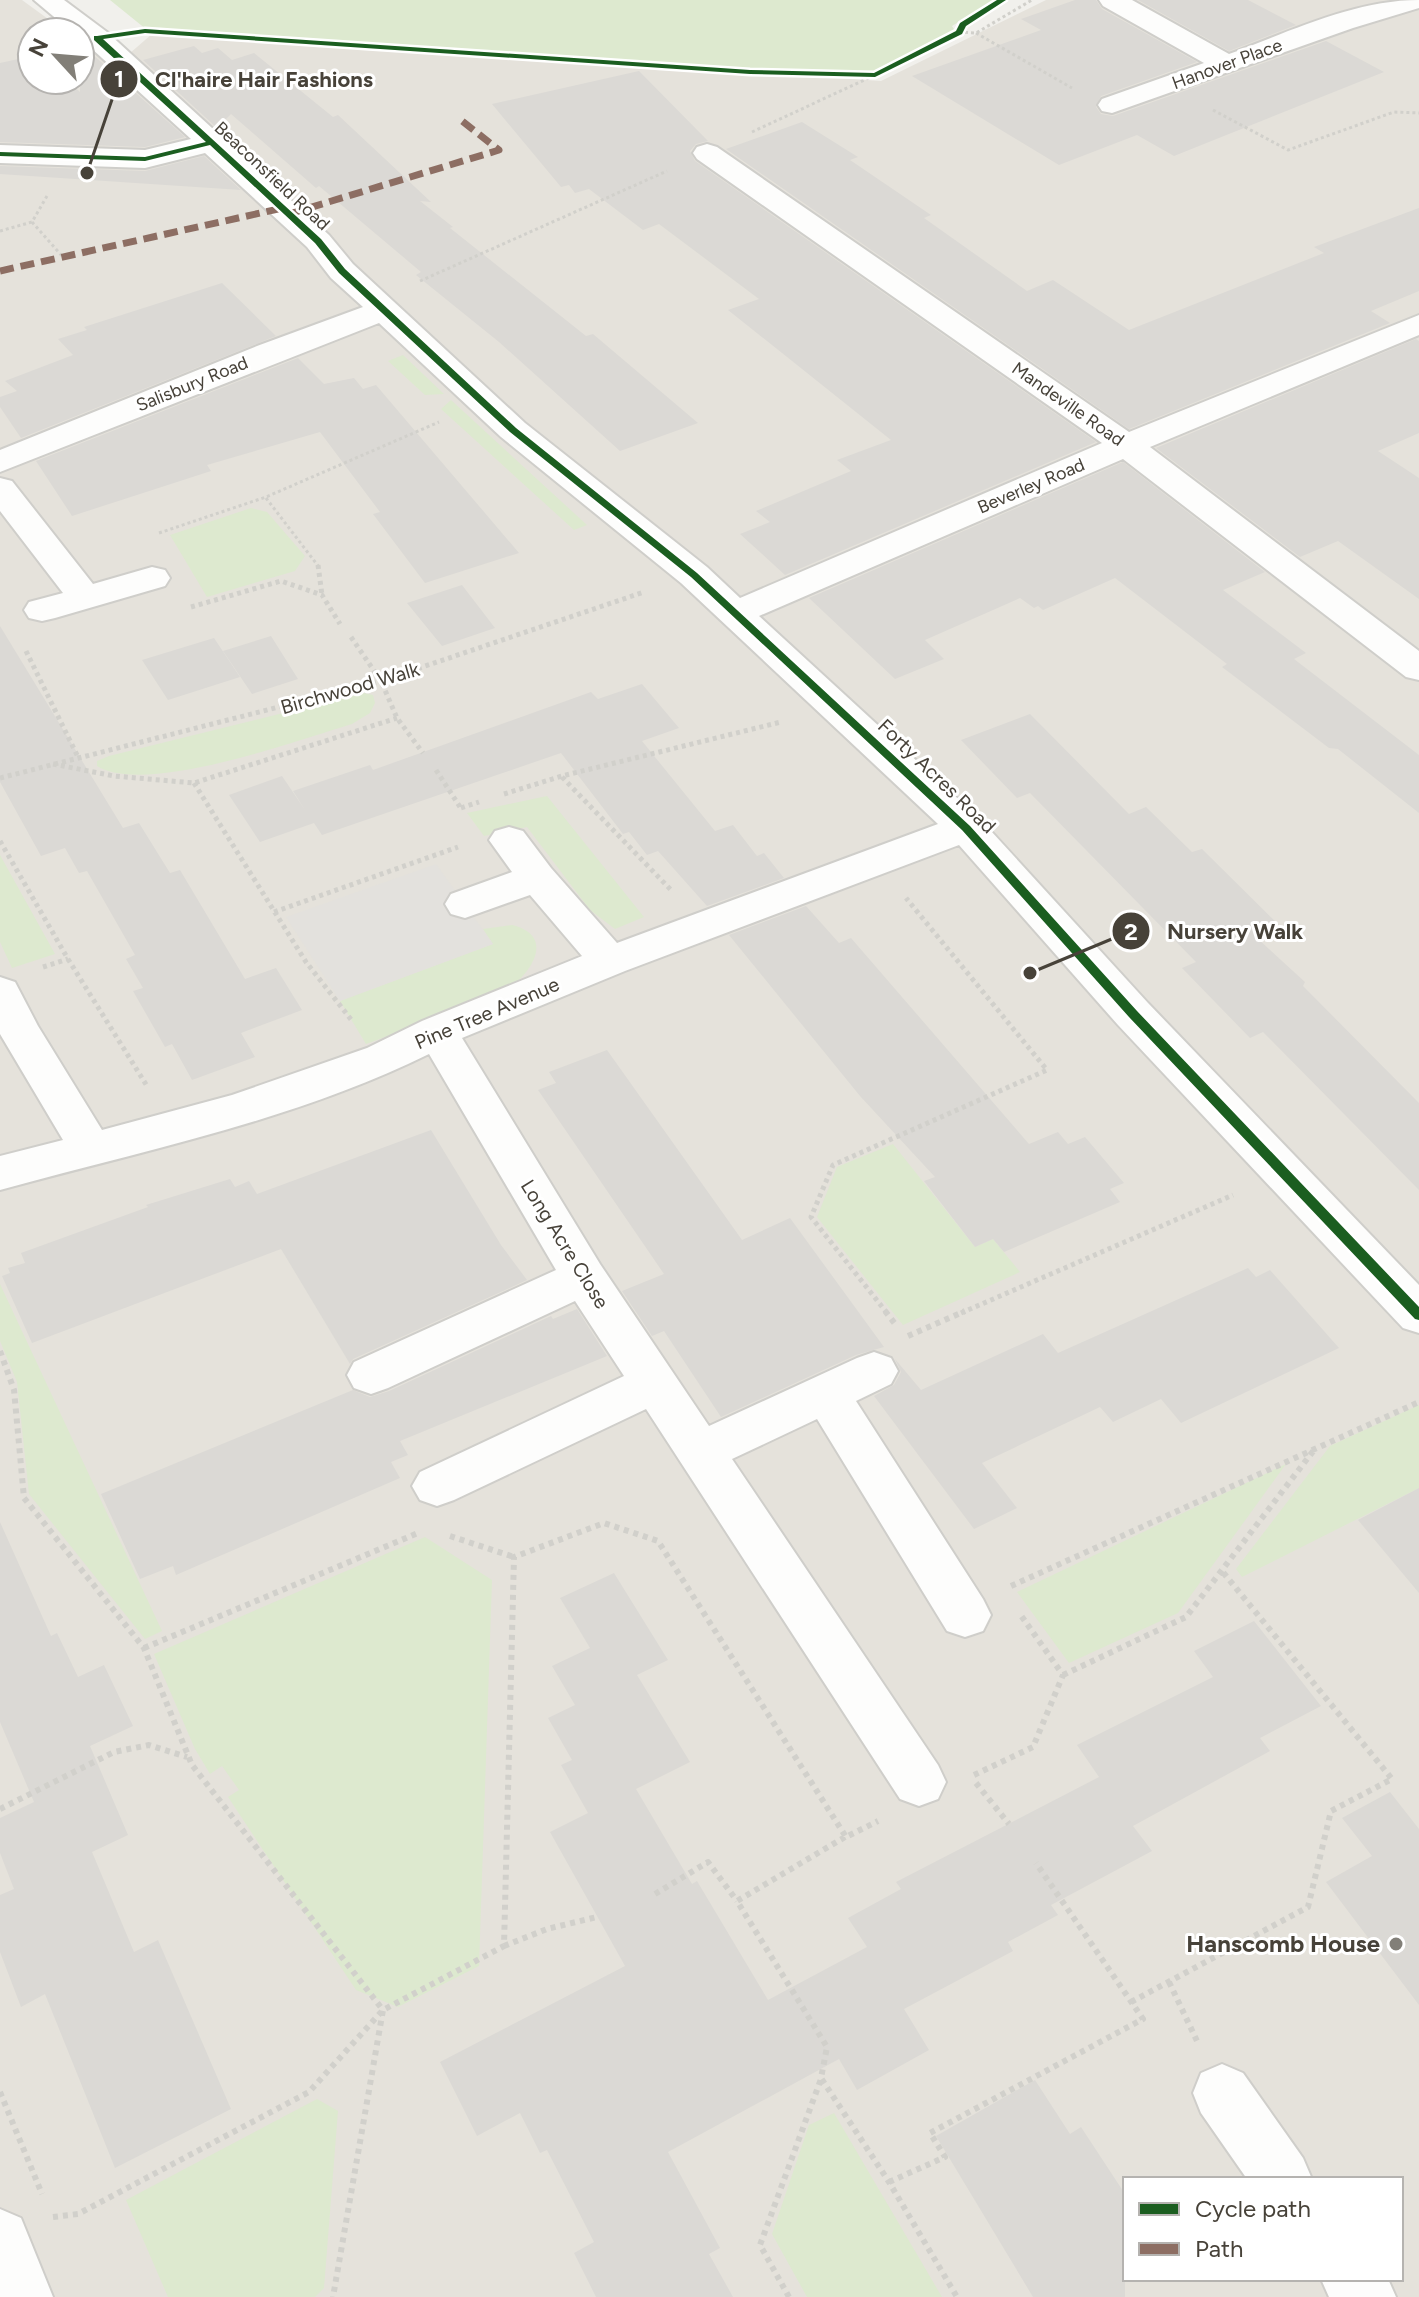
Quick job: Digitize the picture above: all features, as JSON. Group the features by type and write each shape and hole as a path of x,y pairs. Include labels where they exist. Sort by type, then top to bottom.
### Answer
{"street":[{"name":"Beaconsfield Road","path":"47,0 97,38 318,241 342,271 380,306"},
{"path":"1112,0 1227,64"},
{"name":"Hanover Place","path":"1112,105 1343,22 1419,0"},
{"path":"1317,7 1343,22"},
{"path":"0,154 145,159 210,143"},
{"name":"Mandeville Road","path":"707,153 1126,445 1419,669"},
{"name":"Forty Acres Road","path":"380,306 513,430 694,575 966,828 1133,1014 1419,1315"},
{"name":"Salisbury Road","path":"0,462 380,306"},
{"name":"Beverley Road","path":"734,614 1126,445 1419,324"},
{"path":"0,488 85,597"},
{"path":"42,610 152,578"},
{"name":"Pine Tree Avenue","path":"0,1173 240,1109 382,1059 437,1032 610,961 966,828"},
{"path":"494,840 537,878 610,961"},
{"path":"465,904 537,878"},
{"path":"0,992 18,1029 91,1149"},
{"name":"Long Acre Close","path":"437,1032 584,1277 919,1782"},
{"path":"371,1375 584,1277"},
{"path":"700,1452 874,1371"},
{"path":"433,1508 654,1384"},
{"path":"827,1395 984,1602"},
{"path":"1222,2093 1281,2177"}],"path":[{"path":"976,33 1032,0"},
{"path":"959,32 976,16"},
{"path":"946,39 959,32 976,33 1073,88 1112,105"},
{"path":"844,74 880,72"},
{"path":"380,306 880,72"},
{"path":"1167,85 1288,150 1394,112 1419,113"},
{"path":"0,231 32,222 69,157"},
{"path":"32,222 63,257"},
{"path":"147,537 266,497 447,418 430,403 469,389"},
{"path":"266,497 319,566 322,595 340,624"},
{"path":"178,611 281,581 322,595"},
{"path":"351,637 381,681 397,718 423,753"},
{"path":"21,645 29,654 78,757"},
{"path":"461,808 562,776 836,708"},
{"path":"48,763 114,776 194,783 397,718"},
{"path":"274,912 494,840 461,808 436,770"},
{"path":"562,776 707,927"},
{"path":"194,783 306,962 382,1059"},
{"path":"0,841 68,959 173,1127"},
{"path":"875,860 1047,1070 833,1165 811,1217 906,1337 1285,1172"},
{"path":"306,962 313,959"},
{"path":"0,1351 14,1390 24,1498 144,1648 188,1757 383,2010 333,2297"},
{"path":"1063,1675 984,1602 1419,1402"},
{"path":"1009,1824 971,1776 1033,1747 1063,1675 1186,1617 1316,1447"},
{"path":"144,1648 433,1508"},
{"path":"443,1534 514,1557 604,1523 658,1541 846,1837"},
{"path":"504,1946 514,1557"},
{"path":"1131,2002 1308,1907 1331,1811 1392,1779 1222,1571"},
{"path":"0,1809 114,1752 149,1745 188,1757"},
{"path":"737,1901 846,1837 887,1817"},
{"path":"655,1894 708,1862 737,1901 827,2047 821,2078 760,2245 789,2297"},
{"path":"889,2182 945,2157 930,2133 1143,2019 1036,1863"},
{"path":"0,2092 19,2249 78,2214 309,2092 383,2010 504,1946 547,1929 597,1917"},
{"path":"821,2078 889,2182 957,2297"}],"shaded area":[{"path":"0,0 22,0 44,16 16,16 16,96 96,96 96,54 114,67 152,34 881,81 1046,0 1419,0 1419,2297 0,2297"},
{"path":"436,864 493,944 340,1001 286,917"}],"green space":[{"path":"110,0 994,0 952,26 955,31 873,73 752,69 152,34"},
{"path":"403,355 444,394 425,395 388,361"},
{"path":"451,400 587,525 574,530 441,409"},
{"path":"251,508 267,512 305,556 295,571 207,597 170,535"},
{"path":"364,693 373,695 375,703 370,713 352,724 261,752 185,770 150,774 120,773 97,766 97,761 109,756"},
{"path":"547,796 644,917 615,929 590,910 527,827 484,836 467,813"},
{"path":"0,855 55,954 12,968 0,942"},
{"path":"512,925 527,931 535,939 536,949 527,971 507,990 366,1044 340,1001 493,944 483,929"},
{"path":"893,1144 975,1247 993,1239 1020,1272 903,1325 817,1217 837,1167"},
{"path":"0,1284 162,1631 145,1639 29,1494 17,1382 0,1341"},
{"path":"1419,1405 1419,1488 1242,1577 1236,1569 1330,1446"},
{"path":"1286,1464 1178,1613 1069,1663 1017,1592"},
{"path":"425,1537 492,1580 479,1966 398,2007 356,1990 228,1797 239,1790 222,1766 210,1774 195,1749 154,1654"},
{"path":"317,2099 338,2111 324,2288 315,2297 168,2297 126,2200"},
{"path":"834,2113 942,2297 807,2297 772,2234 809,2125"}],"building":[{"path":"1075,0 1096,0 1102,9 1197,62 1101,96 1096,107 1101,114 1113,116 1326,41 1384,72 1174,156 1137,135 1059,165 912,76 1041,30 1021,19"},
{"path":"1138,0 1248,0 1296,25 1229,51"},
{"path":"194,46 202,53 218,48 232,60 254,53 333,117 338,115 431,202 420,201 453,227 450,228 586,336 593,334 698,423 620,451 499,342 416,275 421,272 319,186 316,188 231,114 217,128 143,60"},
{"path":"96,57 185,137 145,147 0,142 0,63 16,60 16,96 96,96"},
{"path":"639,71 708,141 696,144 690,151 695,161 1096,442 785,575 740,534 770,522 756,511 851,471 837,460 891,440 728,310 759,299 659,224 643,230 589,189 575,193 569,185 561,187 492,104"},
{"path":"802,122 858,157 850,160 931,215 924,218 1027,291 1053,280 1129,330 1324,253 1314,247 1419,208 1419,291 1371,311 1390,323 1129,429 726,149"},
{"path":"204,156 241,190 0,174 0,166 145,171"},
{"path":"222,283 276,336 21,438 0,407 0,397 17,391 5,381 73,355 58,339 87,330 84,327"},
{"path":"1416,339 1419,341 1419,433 1378,451 1419,478 1419,599 1338,541 1300,557 1156,448"},
{"path":"298,358 324,384 354,378 363,389 376,385 519,553 425,583 373,514 380,512 320,432 207,465 211,471 72,516 36,461"},
{"path":"1123,462 1265,572 1223,590 1306,653 1294,659 1419,755 1419,813 1338,749 1329,748 1222,667 1227,664 1115,578 1043,610 1020,598 925,640 944,659 895,679 809,598"},
{"path":"462,585 495,628 442,646 407,603"},
{"path":"0,626 123,828 139,823 170,873 180,870 245,979 276,968 302,1010 241,1033 255,1057 192,1080 172,1044 165,1047 133,991 143,988 126,959 135,955 87,871 79,873 65,848 41,856 0,782"},
{"path":"271,636 298,679 252,694 223,651"},
{"path":"214,638 240,677 168,700 142,660"},
{"path":"642,684 679,728 642,741 715,831 733,825 757,856 764,853 784,878 707,906 658,851 647,855 629,832 623,834 561,753 322,835 314,823 260,842 229,795 282,776 305,810 293,791 370,765 373,770 591,692 598,699"},
{"path":"1030,714 1129,814 1146,807 1192,852 1202,849 1282,928 1257,938 1305,982 1303,986 1419,1103 1419,1190 1263,1032 1250,1038 1182,968 1196,962 1030,793 1017,798 961,740"},
{"path":"806,906 839,943 851,938 1029,1144 1058,1132 1068,1144 1085,1137 1124,1183 1110,1189 1120,1202 1004,1252 993,1239 975,1247 924,1181 935,1177 860,1096 729,935"},
{"path":"607,1050 742,1240 790,1218 884,1347 856,1355 721,1417 664,1331 652,1336 622,1291 664,1274 538,1090 556,1083 549,1072"},
{"path":"431,1130 501,1245 527,1280 353,1359 350,1364 281,1249 32,1343 2,1276 10,1273 8,1268 25,1263 21,1253 148,1207 146,1205 230,1179 235,1187 249,1181 257,1194"},
{"path":"1248,1268 1256,1277 1270,1270 1339,1348 1181,1423 1161,1399 1113,1422 1100,1407 982,1463 1017,1508 974,1529 874,1396 894,1385 901,1372 895,1359 921,1390 1043,1334 1058,1353"},
{"path":"577,1309 607,1356 400,1441 408,1455 391,1462 400,1478 176,1575 173,1566 140,1579 101,1494 353,1390 370,1397 389,1391 551,1316 553,1319"},
{"path":"1419,1488 1419,1593 1358,1520"},
{"path":"0,1522 51,1636 57,1633 78,1677 104,1665 133,1726 90,1746 128,1835 92,1852 134,1952 158,1940 231,2109 115,2168 45,1994 21,2007 0,1952 0,1895 14,1889 0,1853 0,1818 34,1802 0,1722"},
{"path":"614,1573 668,1660 637,1675 690,1762 636,1789 692,1884 697,1881 768,2000 867,1947 848,1918 901,1889 896,1882 1099,1777 1077,1745 1213,1677 1194,1651 1254,1621 1321,1706 1260,1738 1270,1751 1133,1826 1152,1851 1051,1905 1058,1915 1008,1942 1013,1951 904,2009 929,2050 857,2090 839,2059 668,2152 720,2248 709,2254 733,2297 596,2297 574,2253 594,2242 547,2150 540,2153 520,2113 477,2136 440,2062 625,1966 550,1832 588,1813 561,1765 572,1760 548,1718 575,1705 552,1666 590,1648 560,1598"},
{"name":"Hanscomb House","path":"1390,1792 1419,1829 1419,2005 1326,1882 1372,1856 1342,1818"},
{"path":"1035,2080 1070,2134 1081,2127 1123,2191 1125,2297 1033,2297 936,2136"}],"marked path":[{"path":"289,214 499,150 457,117"},
{"path":"0,271 283,208"}],"cycle path":[{"path":"97,38 145,31 750,72 875,75 959,32 963,25 1002,0"},
{"path":"97,38 318,241 342,271 513,430 694,575 966,828 1133,1014 1419,1315"},
{"path":"0,154 145,159 210,143"}],"place":[{"name":"Cl'haire Hair Fashions","path":"87,173"},
{"name":"Nursery Walk","path":"1030,973"},
{"name":"Hanscomb House","path":"1396,1944"}]}
